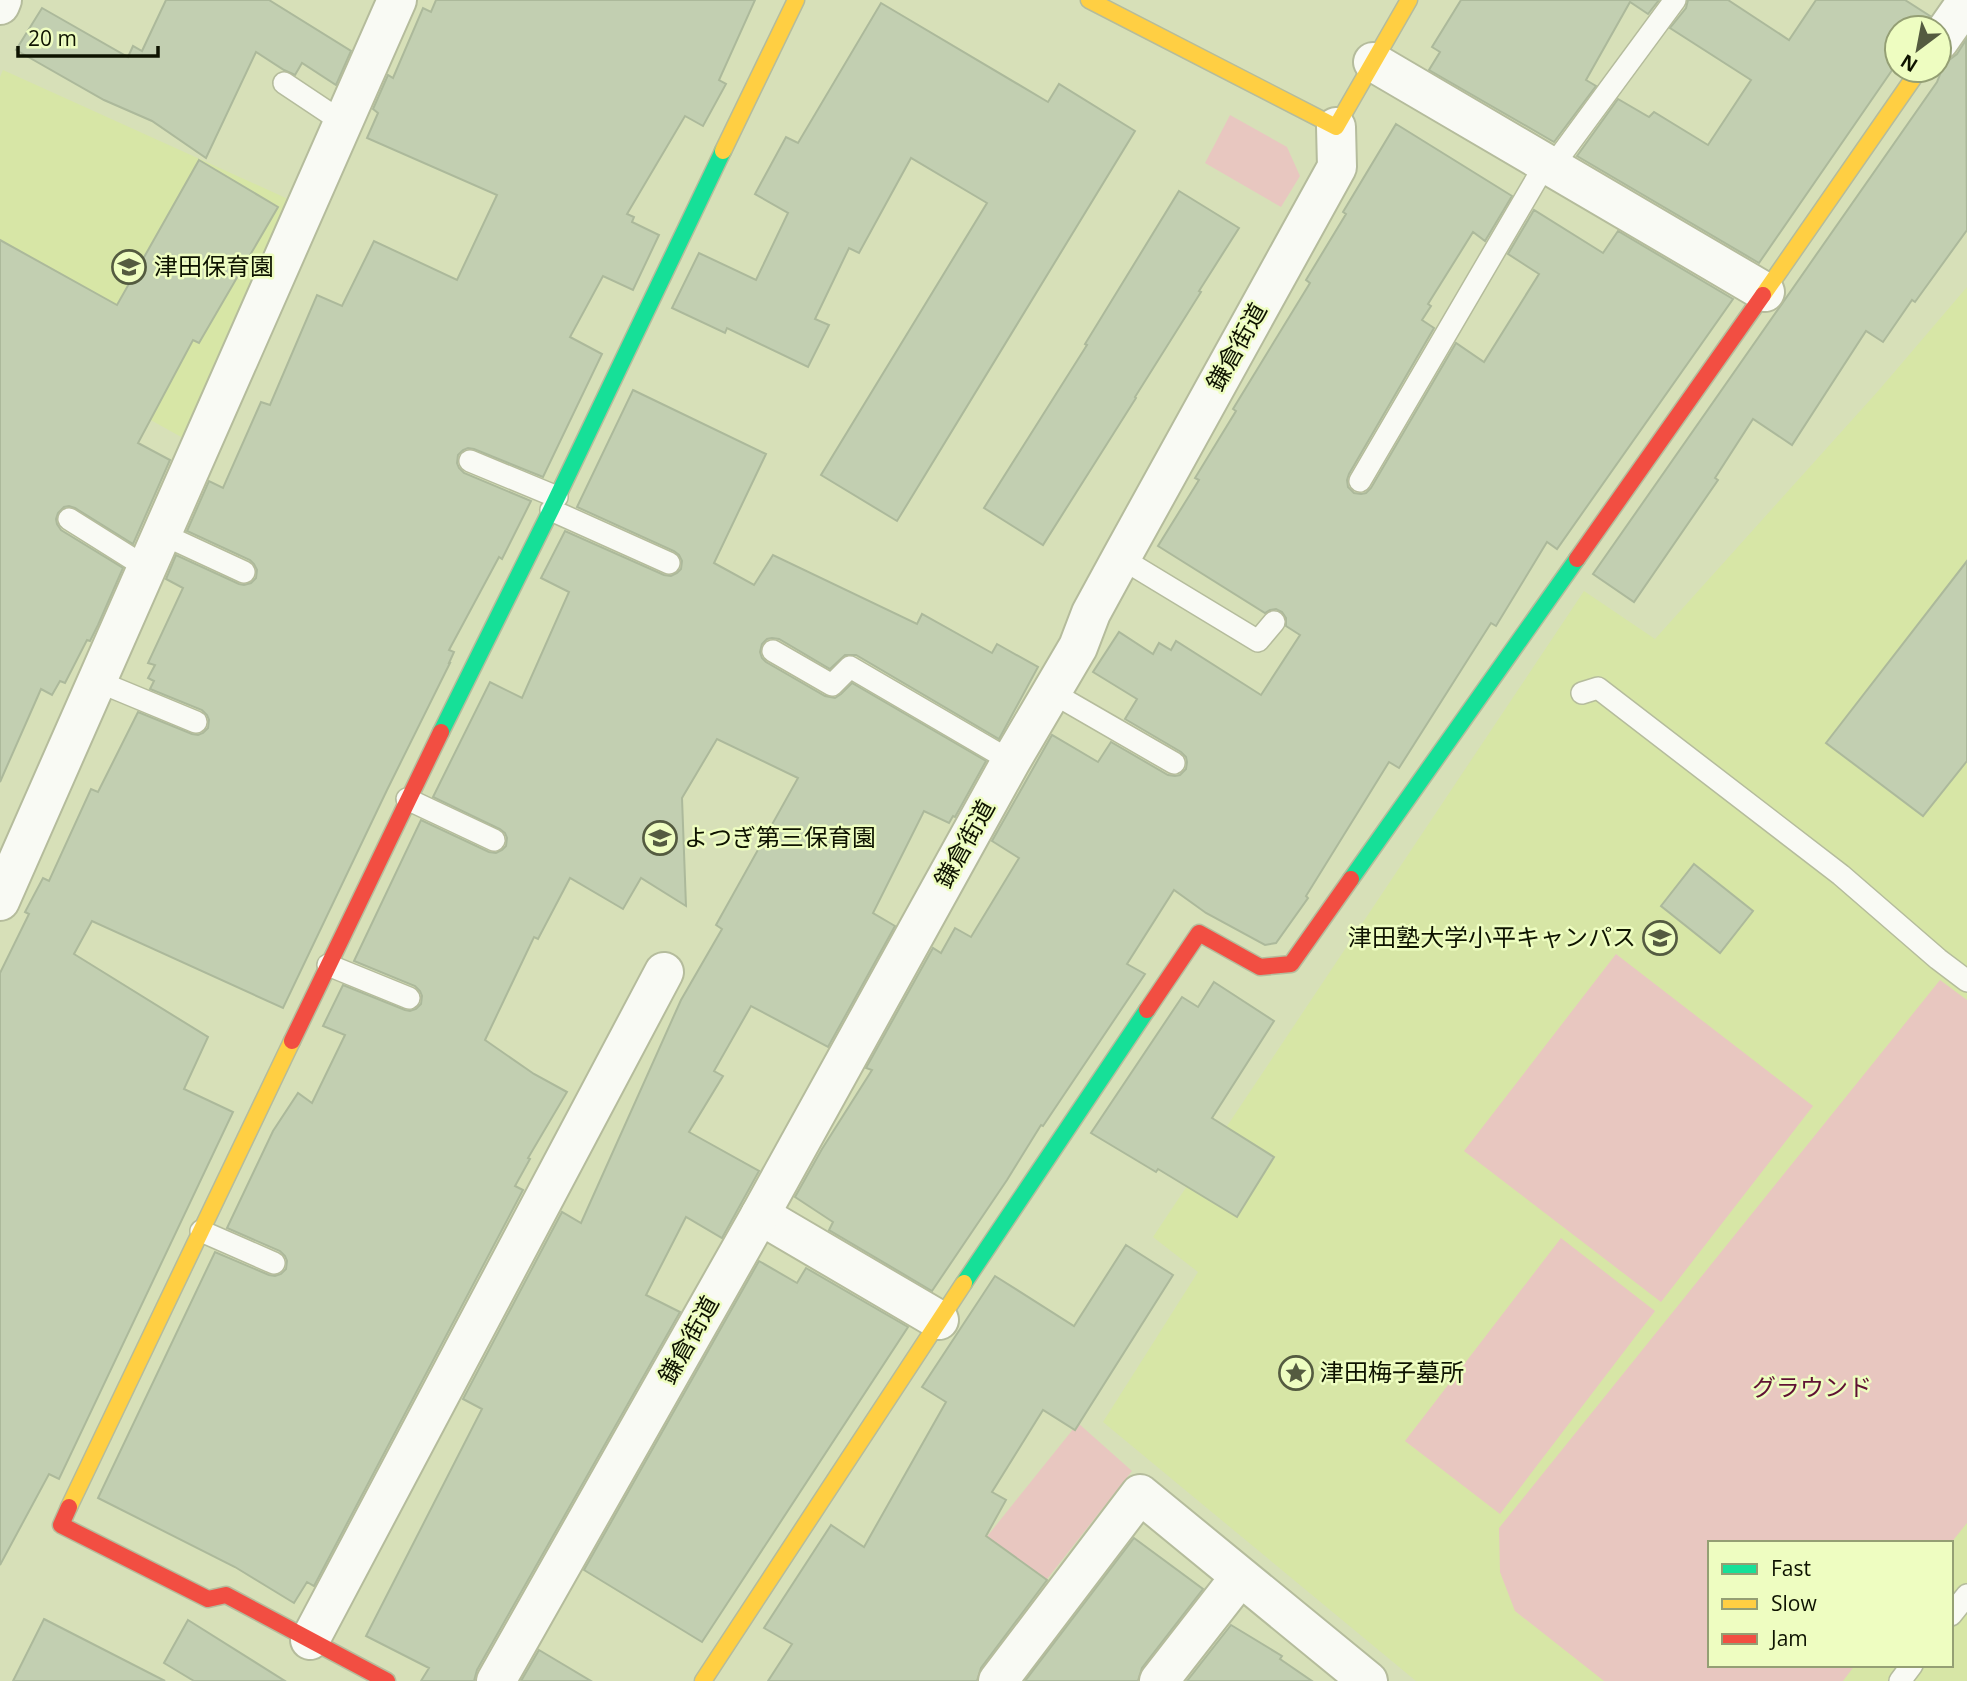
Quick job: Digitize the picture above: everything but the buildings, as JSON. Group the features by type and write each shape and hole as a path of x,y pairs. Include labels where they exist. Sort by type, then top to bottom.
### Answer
{"street":[{"path":"0,5 2,0"},
{"path":"0,901 397,0"},
{"path":"387,1681 226,1595 208,1599 61,1525 407,799 554,504 796,0"},
{"path":"1089,0 1336,127 1409,0"},
{"path":"1953,21 1967,1"},
{"path":"1373,62 1765,292"},
{"path":"703,1681 939,1320 1199,933 1260,967 1291,964 1909,84"},
{"name":"鎌倉街道","path":"496,1681 760,1215 1011,761 1078,647 1091,613 1337,167 1336,127"},
{"path":"310,1640 664,972"},
{"path":"760,1215 939,1320"},
{"path":"998,1681 1140,1494 1368,1681"},
{"path":"1159,1681 1240,1577"}],"lane":[{"path":"1360,481 1549,165 1675,0"},
{"path":"284,83 344,122"},
{"path":"470,461 669,563"},
{"path":"69,519 154,551 244,572"},
{"path":"1121,558 1258,641 1274,622"},
{"path":"773,651 832,685 850,667 1011,761"},
{"path":"97,681 196,722"},
{"path":"1582,693 1598,688 1842,875 1967,981"},
{"path":"1051,692 1174,763"},
{"path":"407,799 494,840"},
{"path":"328,965 410,998"},
{"path":"201,1231 274,1263"},
{"path":"1953,1612 1967,1595"}],"shaded area":[{"name":"津田保育園","path":"3,70 288,199 183,438 0,336 0,77"},
{"name":"津田塾大学小平キャンパス","path":"1967,287 1967,1681 1416,1681 1103,1422 1198,1272 1153,1237 1584,591 1655,639 1879,390"}],"green space":[{"path":"1230,115 1287,147 1300,176 1281,207 1205,163"},
{"path":"1616,954 1813,1106 1661,1302 1464,1151"},
{"name":"グラウンド","path":"1940,980 1967,1000 1967,1523 1953,1541 1708,1541 1708,1667 1854,1667 1843,1681 1604,1681 1515,1611 1500,1572 1499,1528"},
{"path":"1561,1238 1655,1311 1500,1514 1405,1441"},
{"path":"1078,1423 1132,1471 1044,1583 985,1539"}],"traffic: fast":[{"path":"441,732 723,151"},
{"path":"1351,879 1577,559"},
{"path":"964,1283 1147,1010"}],"traffic: slow":[{"path":"723,151 796,0"},
{"path":"1089,0 1336,127 1409,0"},
{"path":"1763,295 1909,84"},
{"path":"69,1507 292,1041"},
{"path":"703,1681 964,1283"}],"traffic: jam":[{"path":"1577,559 1763,295"},
{"path":"292,1041 441,732"},
{"path":"1147,1010 1199,933 1260,967 1291,964 1351,879"},
{"path":"69,1507 61,1525 208,1599 226,1595 387,1681"}],"place":[{"name":"津田保育園","path":"129,267"},
{"name":"よつぎ第三保育園","path":"660,838"},
{"name":"津田塾大学小平キャンパス","path":"1660,938"},
{"name":"津田梅子墓所","path":"1296,1373"}]}
